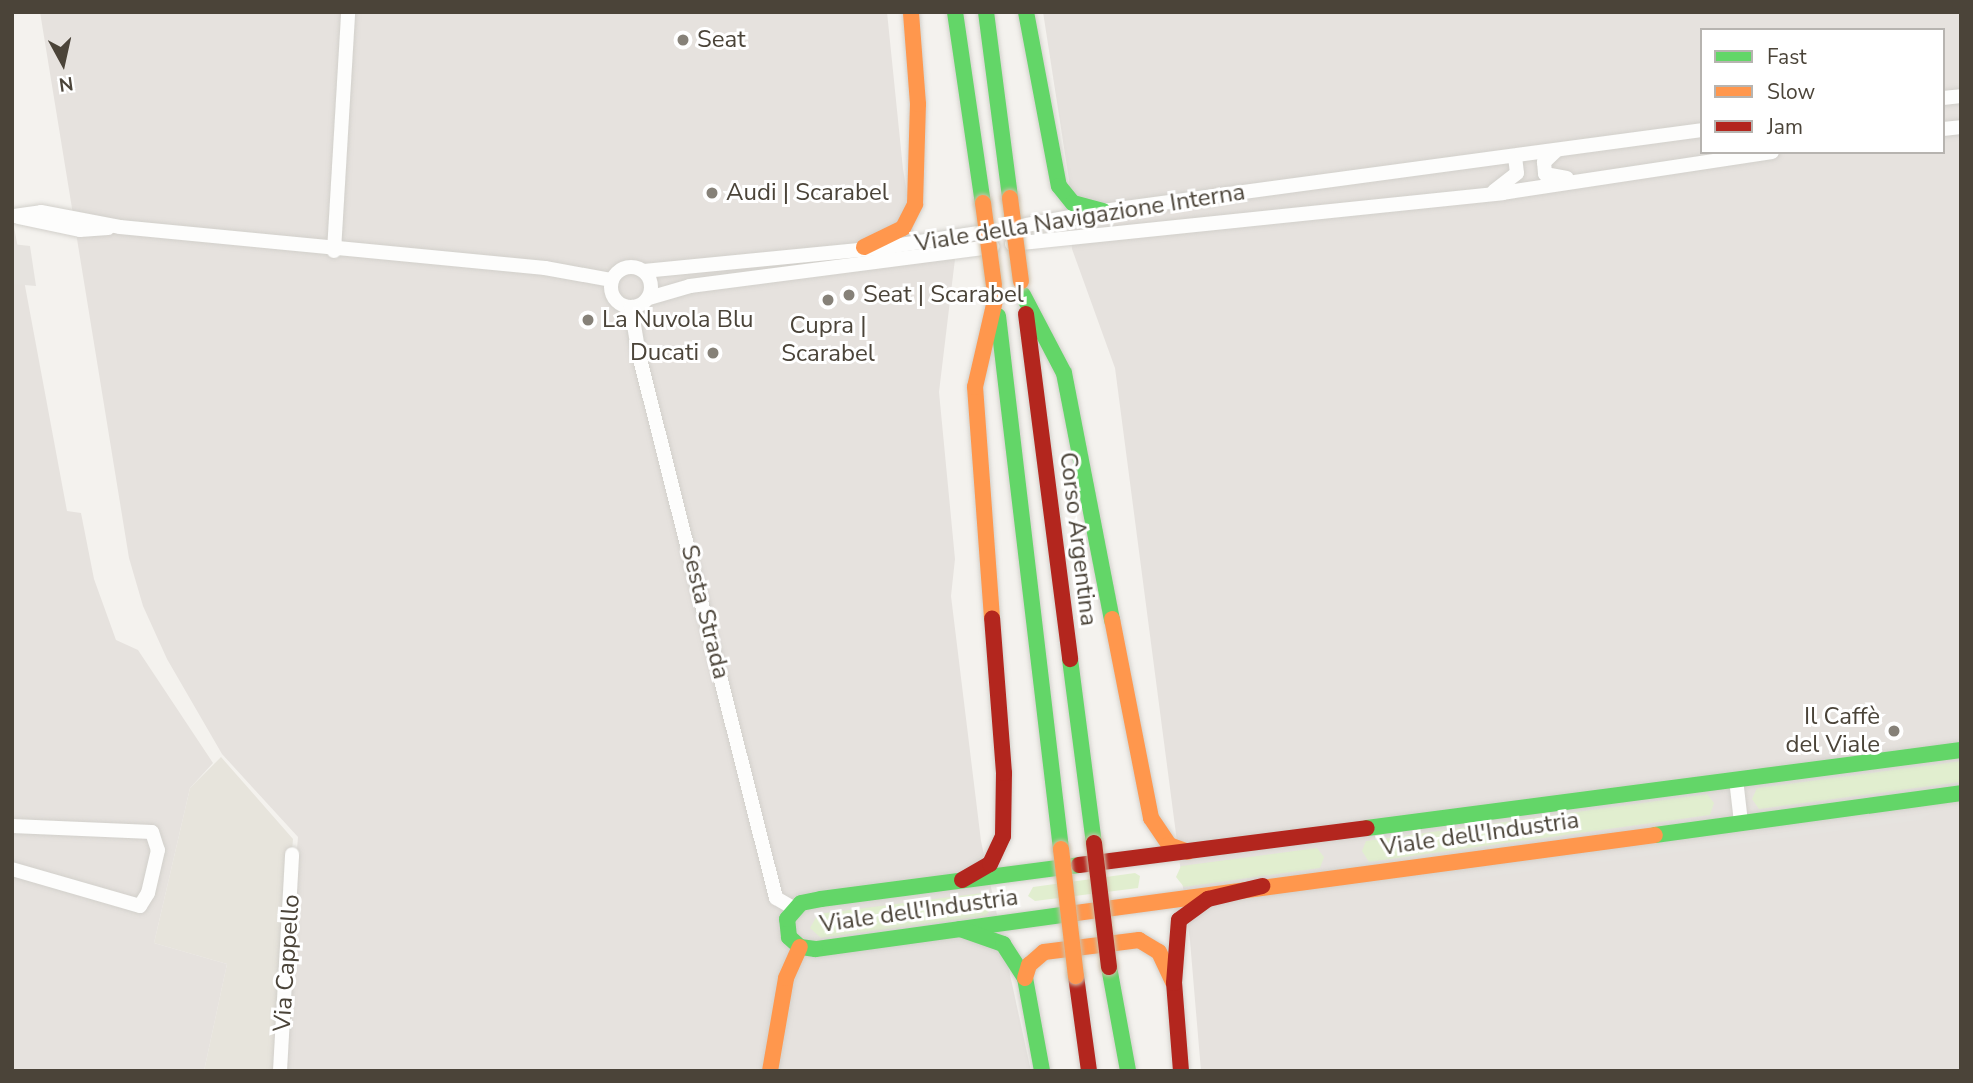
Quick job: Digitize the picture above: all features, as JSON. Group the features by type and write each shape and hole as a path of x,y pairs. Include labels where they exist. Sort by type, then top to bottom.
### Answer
{"main road":[{"path":"864,247 903,228 915,204 918,104 911,12"},
{"path":"956,12 995,291 1089,1071"},
{"name":"Corso Argentina","path":"986,12 1109,967 1128,1071"},
{"path":"1026,12 1059,186 1073,203 1104,211"},
{"path":"1022,288 1064,373 1151,818 1169,845 1188,852"},
{"path":"962,880 990,864 1003,836 1004,773 975,387 995,291"},
{"name":"Viale dell'Industria","path":"1961,750 821,899 793,908 787,919 789,937 800,947 815,949 1262,886 1961,793"},
{"path":"1181,1071 1174,983 1179,920 1189,909 1262,886"},
{"path":"960,929 1003,944 1026,978"},
{"path":"1042,1071 1026,978 1029,965 1044,952 1139,940 1159,952 1174,983"},
{"path":"770,1071 786,978 800,947"}],"street":[{"path":"334,251 348,12"},
{"name":"Viale della Navigazione Interna","path":"13,216 80,230 120,227 334,251 545,268 612,280 627,267 644,271 864,247 1104,211 1700,130"},
{"name":"Viale della Navigazione Interna","path":"1558,149 1544,162 1545,174 1576,180"},
{"name":"Viale della Navigazione Interna","path":"631,307 649,298 690,286 949,252 1493,191 1758,154"},
{"path":"1493,191 1517,173 1515,156"},
{"path":"644,271 652,285 649,298"},
{"path":"612,280 616,301 631,307"},
{"name":"Sesta Strada","path":"631,307 639,355 776,898 793,908"},
{"path":"1735,779 1741,822"},
{"path":"12,826 152,831 158,850 148,893 140,906 12,869"},
{"name":"Via Cappello","path":"280,1071 292,855"}],"shaded area":[{"path":"40,12 887,12 903,169 919,263 955,259 939,392 955,559 951,596 981,841 1031,1071 279,1071 298,837 222,754 167,659 143,606 129,558"},
{"path":"1043,12 1961,12 1961,1071 1201,1071 1190,941 1115,368 1072,249 1069,180"},
{"path":"12,216 67,511 81,513 94,579 116,640 138,650 213,763 190,788 154,943 227,964 204,1071 12,1071"},
{"path":"12,244 30,246 36,286 12,284"},
{"path":"221,757 293,839 275,1071 204,1071 227,964 154,943 190,788"},
{"path":"1931,813 1920,820 1601,862 1589,858"},
{"path":"1542,864 1531,871 1441,883 1429,878"}],"green space":[{"path":"1961,761 1961,782 1759,809 1752,799 1757,788"},
{"path":"1707,794 1714,803 1710,815 1369,862 1362,851 1366,841"},
{"path":"1317,848 1324,857 1320,868 1184,887 1176,877 1181,866"},
{"path":"1135,873 1140,876 1138,888 1035,901 1028,896 1033,887"},
{"path":"982,893 994,904 986,916 821,938 810,928 818,914"}],"traffic: fast":[{"path":"955,12 983,203"},
{"path":"986,12 1010,198"},
{"path":"1026,12 1059,186 1073,203 1103,211"},
{"path":"1023,295 1064,373 1112,619"},
{"path":"998,316 1061,849"},
{"path":"1070,659 1094,843"},
{"path":"1367,828 1961,750"},
{"path":"1655,835 1961,793"},
{"path":"1076,913 815,949 800,947 789,937 787,919 801,903 821,899 1079,865"},
{"path":"960,929 1003,944 1025,978 1042,1071"},
{"path":"1109,967 1128,1071"}],"traffic: slow":[{"path":"864,247 903,228 915,204 918,104 911,12"},
{"path":"1010,198 1021,281"},
{"path":"983,203 994,285"},
{"path":"992,618 975,387 996,296"},
{"path":"1112,619 1151,818 1169,845 1188,852"},
{"path":"1076,913 1655,835"},
{"path":"1061,849 1076,976"},
{"path":"1025,978 1029,965 1044,952 1139,940 1159,952 1173,982"},
{"path":"770,1071 786,978 800,947"}],"traffic: jam":[{"path":"1026,314 1070,659"},
{"path":"962,880 990,864 1003,836 1004,773 992,618"},
{"path":"1079,865 1367,828"},
{"path":"1094,843 1109,967"},
{"path":"1181,1071 1174,983 1179,920 1208,899 1262,886"},
{"path":"1076,976 1089,1071"}],"place":[{"name":"Seat","path":"683,40"},
{"name":"Audi | Scarabel","path":"712,193"},
{"name":"Seat | Scarabel","path":"849,295"},
{"name":"Cupra | Scarabel","path":"828,300"},
{"name":"La Nuvola Blu","path":"588,320"},
{"name":"Ducati","path":"713,353"},
{"name":"Il Caffè del Viale","path":"1894,731"}]}
